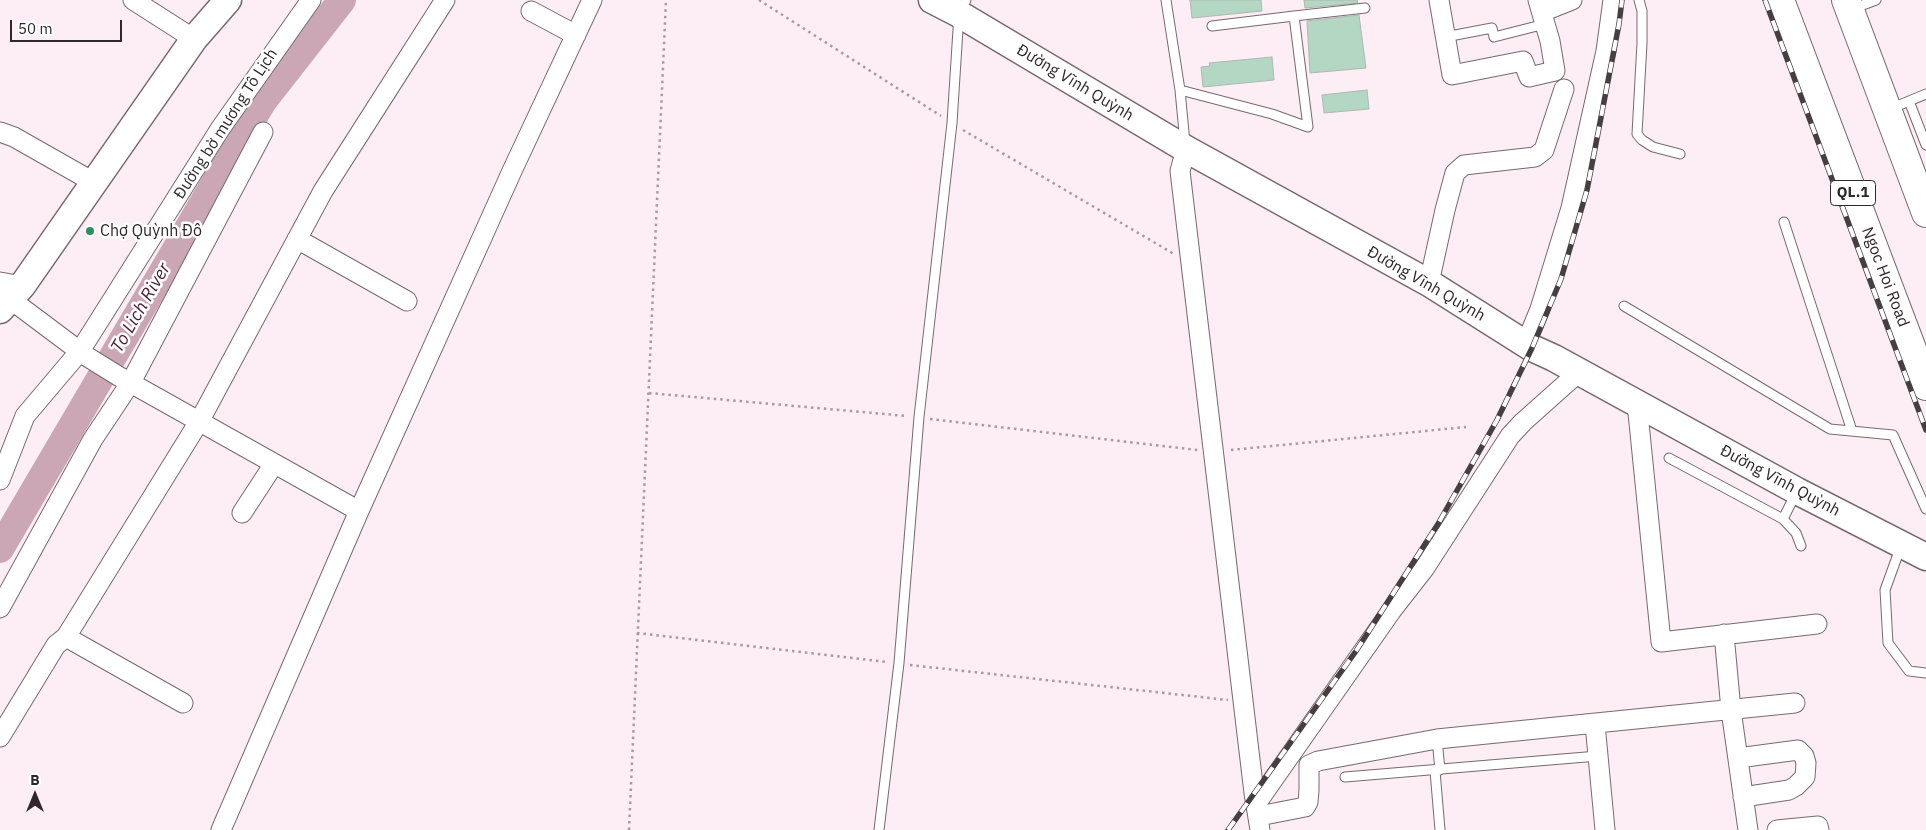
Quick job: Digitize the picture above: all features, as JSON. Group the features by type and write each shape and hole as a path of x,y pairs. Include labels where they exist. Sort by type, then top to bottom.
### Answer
{"highway":[{"name":"Ngoc Hoi Road","path":"1780,0 1926,386"},
{"path":"1848,5 1898,105 1924,201"}],"street":[{"path":"134,0 194,39"},
{"path":"228,0 194,39 95,183 8,294 83,353 125,379 359,511"},
{"name":"Đường bờ mương Tô Lịch","path":"0,480 25,416 83,353 220,129 311,0"},
{"path":"0,737 56,645 66,638 200,420 323,192 445,0"},
{"path":"221,830 359,511 512,171 592,0"},
{"name":"Đường Vĩnh Quỳnh","path":"932,0 962,7 1186,149 1429,283 1532,348 1797,491 1926,557"},
{"path":"1439,0 1452,75 1524,60 1529,77 1555,70 1542,12 1572,0"},
{"path":"1526,344 1540,309 1571,208 1606,50 1613,0"},
{"path":"531,11 576,35"},
{"path":"1429,283 1445,210 1456,173 1464,165 1535,157 1544,150 1564,89"},
{"path":"0,132 14,137 95,183"},
{"path":"0,608 263,132"},
{"path":"1186,149 1180,171 1258,817"},
{"path":"297,239 407,301"},
{"path":"1258,817 1387,617 1424,569 1510,436 1579,372"},
{"path":"1637,403 1661,642 1817,624"},
{"path":"242,513 274,464"},
{"path":"1724,634 1731,710 1748,830"},
{"path":"66,638 183,703"},
{"path":"1258,817 1305,807 1308,802 1309,766 1313,762 1437,739 1795,703"},
{"path":"1596,724 1605,830"},
{"path":"1738,758 1798,750 1804,756 1806,763 1805,777 1789,790 1743,797"},
{"path":"1777,830 1818,826 1819,830"}],"lane":[{"path":"1166,0 1180,90 1186,149"},
{"path":"1639,0 1642,12 1642,43 1637,134 1642,140 1653,147 1680,154"},
{"path":"1848,5 1876,0"},
{"path":"879,830 899,663 919,417 952,123 962,7"},
{"path":"1212,26 1365,8"},
{"path":"1445,37 1492,28 1494,38 1542,12"},
{"path":"1180,90 1272,114 1308,127 1294,16"},
{"path":"1926,94 1898,105 1926,145"},
{"path":"1784,222 1852,431"},
{"path":"1624,306 1830,429 1893,435 1926,509"},
{"path":"1669,458 1783,519 1796,533 1801,546"},
{"path":"1783,519 1797,491"},
{"path":"1901,545 1885,590 1888,643 1909,671 1926,673"},
{"path":"1437,739 1440,830"},
{"path":"1345,777 1438,771 1598,756"}],"path":[{"path":"629,830 666,0"},
{"path":"759,0 952,123 1192,265"},
{"path":"1214,452 1466,427"},
{"path":"638,633 1244,702"}],"building":[{"path":"1190,0 1261,0 1262,11 1192,18"},
{"path":"1304,0 1357,0 1358,3 1305,8"},
{"path":"1359,15 1366,68 1310,73 1307,21"},
{"path":"1272,57 1274,80 1203,87 1201,67 1210,66 1209,63"},
{"path":"1367,90 1369,109 1324,113 1322,95"}],"waterway":[{"name":"To Lich River","path":"0,549 263,101 342,0"}],"railway":[{"path":"1228,830 1356,651 1438,524 1497,420 1532,348 1561,279 1587,190 1622,0"},
{"path":"1765,0 1926,430"}],"place":[{"name":"Chợ Quỳnh Đô","path":"90,231"}]}
